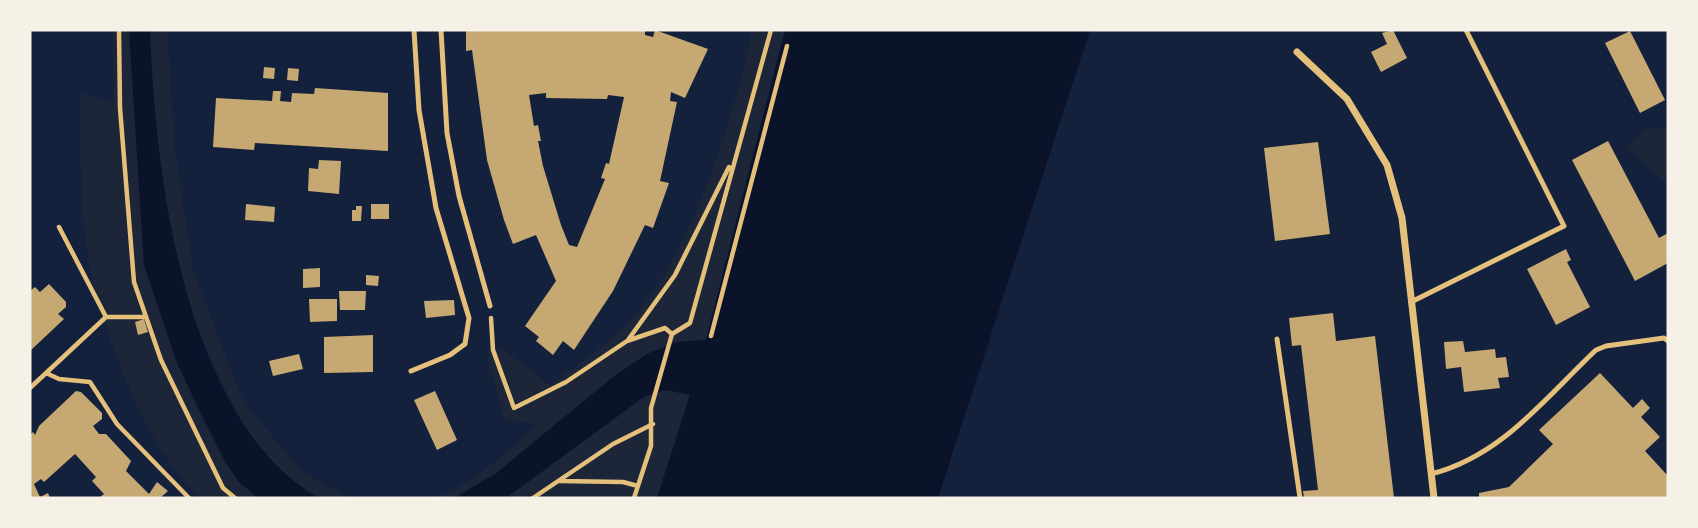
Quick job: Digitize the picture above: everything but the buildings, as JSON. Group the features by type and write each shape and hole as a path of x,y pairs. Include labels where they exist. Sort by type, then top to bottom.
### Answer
{"street":[{"path":"1297,52 1348,99 1387,165 1402,218 1434,498"}],"lane":[{"path":"411,371 450,355 465,344 469,318 436,208 419,110 414,30"},
{"path":"441,30 452,158 459,196 490,306"},
{"path":"1411,302 1564,226 1466,30"},
{"path":"1431,474 1461,466 1504,439 1596,350 1606,346 1664,338 1668,341"},
{"path":"1277,339 1300,498"}],"path":[{"path":"119,30 120,108 134,282 161,360 223,488 235,498"},
{"path":"634,498 651,446 651,408 672,334 690,323 771,30"},
{"path":"710,336 786,46"},
{"path":"627,341 675,275 734,157"},
{"path":"59,227 106,317"},
{"path":"490,306 493,350 513,408 566,382 627,341 665,328 672,334"},
{"path":"30,388 106,317 145,317"},
{"path":"46,373 59,379 90,382 117,424 189,498"},
{"path":"533,498 613,444 653,424"},
{"path":"558,481 623,482 638,486"}],"shaded area":[{"path":"112,30 129,30 144,265 177,363 204,420 238,481 258,498 200,498 179,475 159,446 124,377 110,340 90,269 85,238 81,184 80,93 114,103"},
{"path":"129,30 150,30 159,152 170,220 185,288 207,353 236,412 273,461 319,498 258,498 238,481 226,463 177,363 144,265"},
{"path":"150,30 167,30 175,149 193,270 239,391 246,405 302,472 350,498 318,498 292,484 267,458 244,424 204,343 178,266 166,211 156,133"},
{"path":"746,30 785,30 706,340 676,342 618,373 495,474 459,496 432,498 474,478 537,424 504,420 486,353 500,347 550,385 617,333 648,299 669,266 706,188 744,66 751,32"},
{"path":"785,30 1090,30 938,498 657,498 690,395 666,390 645,396 506,498 454,498 495,474 618,373 647,354 676,342 706,340"},
{"path":"1668,128 1668,184 1626,148 1646,129"},
{"path":"666,390 690,394 657,498 506,498 646,396"}]}
